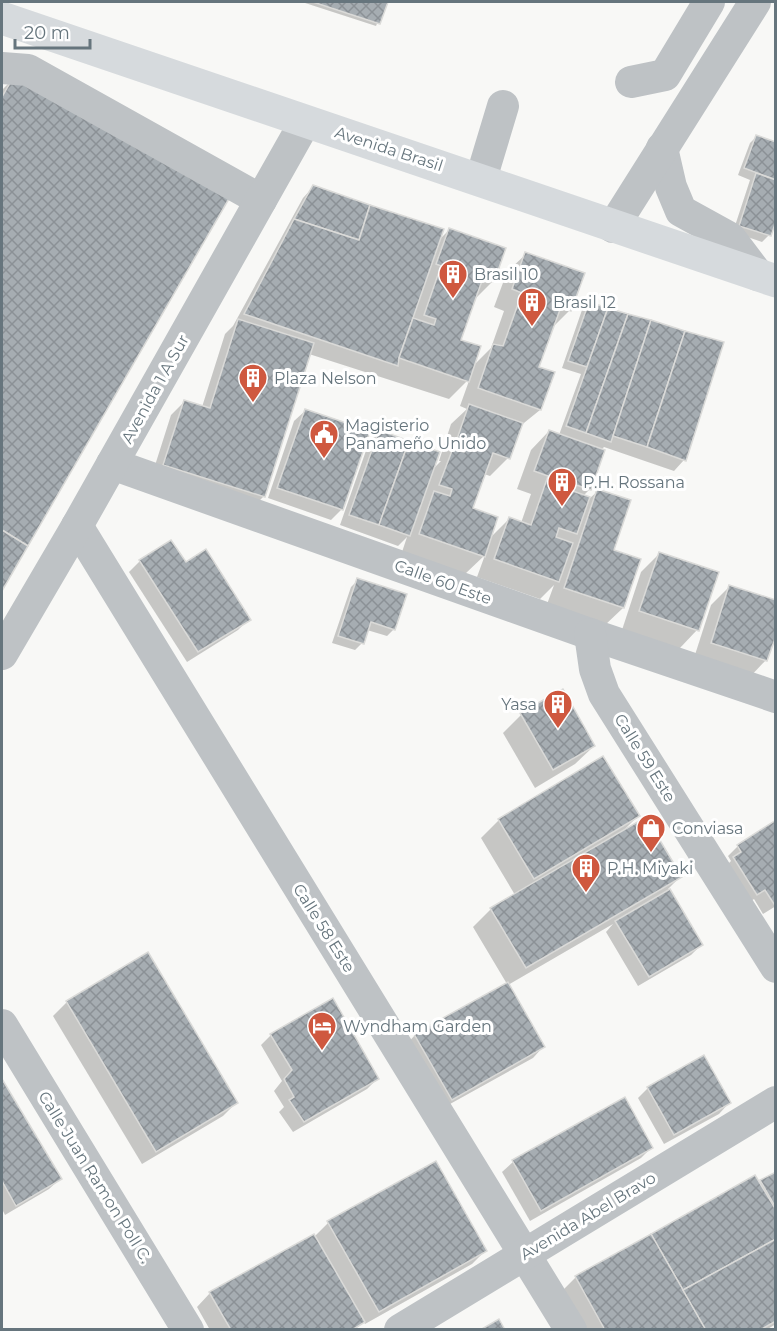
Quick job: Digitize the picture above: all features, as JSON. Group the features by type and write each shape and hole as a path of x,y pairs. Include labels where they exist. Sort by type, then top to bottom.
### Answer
{"main road":[{"name":"Avenida Brasil","path":"2,18 767,278"}],"street":[{"path":"631,82 665,75 709,2"},
{"path":"613,227 755,2"},
{"path":"2,68 28,70 261,200"},
{"path":"481,179 503,106"},
{"name":"Avenida 1 A Sur","path":"2,654 77,526 305,122"},
{"path":"662,148 671,187 681,211 730,238 767,278"},
{"name":"Calle 60 Este","path":"112,464 590,634 776,697"},
{"name":"Calle 58 Este","path":"77,526 527,1254 571,1329"},
{"name":"Calle 59 Este","path":"590,634 595,669 604,694 776,967"},
{"name":"Calle Juan Ramon Poll C.","path":"2,1024 188,1329"},
{"name":"Avenida Abel Bravo","path":"400,1329 776,1102"}],"building":[{"path":"313,2 388,2 380,24"},
{"path":"14,76 230,197 28,546 2,530 2,97"},
{"path":"756,135 776,142 776,180 744,168"},
{"path":"756,173 776,180 776,221 771,236 739,226"},
{"path":"313,185 370,205 359,240 294,219"},
{"path":"370,205 444,229 398,366 244,314 294,219 359,240"},
{"name":"Brasil 10","path":"449,228 506,248 494,282 483,278 461,340 481,346 469,382 399,358 413,318 434,325 436,319 424,315 441,266 436,264"},
{"name":"Brasil 12","path":"525,252 585,273 571,311 561,307 539,367 555,372 541,410 478,388 493,344 503,346 522,293 512,289"},
{"path":"589,302 608,308 587,367 568,361"},
{"path":"608,308 628,314 586,433 566,426"},
{"path":"628,314 651,320 611,442 586,433"},
{"name":"Plaza Nelson","path":"238,319 314,343 265,497 163,465 184,400 210,408"},
{"path":"651,320 685,331 647,447 613,436"},
{"path":"685,331 724,342 686,461 647,447"},
{"path":"469,404 523,423 510,459 493,453 473,508 498,517 485,557 419,534 434,491 450,496 452,489 439,485 453,448 464,452 466,446 456,442"},
{"name":"Magisterio Panameño Unido","path":"305,409 370,431 343,510 277,488"},
{"path":"379,430 409,441 379,525 349,515"},
{"name":"P.H. Rossana","path":"549,430 605,450 591,490 576,485 573,491 590,497 577,534 559,528 556,537 573,543 559,582 494,559 509,517 531,525 548,476 534,471"},
{"path":"409,441 440,452 410,536 379,525"},
{"path":"597,489 631,500 614,550 641,559 624,608 564,588"},
{"path":"2,530 28,546 2,591"},
{"path":"171,540 186,562 206,549 251,620 198,652 139,560"},
{"path":"659,552 719,572 699,631 639,611"},
{"path":"357,578 407,594 395,630 371,622 364,644 338,636"},
{"path":"729,585 776,600 776,636 767,661 711,643"},
{"name":"Yasa","path":"563,689 595,746 553,770 520,713"},
{"path":"603,756 640,816 534,879 498,819"},
{"name":"P.H. Miyaki","path":"646,817 682,877 526,968 490,908"},
{"path":"776,820 776,903 774,904 765,890 757,895 733,857 741,852 737,845"},
{"path":"670,889 703,945 649,977 615,921"},
{"path":"148,952 238,1103 156,1152 66,1001"},
{"path":"508,982 545,1047 452,1100 414,1034"},
{"name":"Wyndham Garden","path":"333,998 379,1079 304,1122 289,1100 294,1097 284,1079 292,1070 270,1034"},
{"path":"704,1055 731,1103 674,1135 647,1087"},
{"path":"2,1079 62,1179 16,1206 2,1181"},
{"path":"625,1097 653,1148 541,1211 512,1160"},
{"path":"436,1161 487,1251 379,1312 327,1221"},
{"path":"776,1172 776,1208 760,1180"},
{"path":"755,1175 776,1210 776,1239 683,1290 651,1234"},
{"path":"314,1234 365,1322 352,1330 231,1330 209,1292"},
{"path":"651,1234 706,1330 605,1330 575,1276"},
{"path":"776,1239 776,1321 760,1330 706,1330 683,1290"},
{"path":"499,1319 505,1330 480,1330"}],"place":[{"name":"Brasil 10","path":"453,300"},
{"name":"Brasil 12","path":"532,328"},
{"name":"Plaza Nelson","path":"253,404"},
{"name":"Magisterio Panameño Unido","path":"324,460"},
{"name":"P.H. Rossana","path":"562,508"},
{"name":"Yasa","path":"558,730"},
{"name":"Conviasa","path":"651,854"},
{"name":"P.H. Miyaki","path":"586,894"},
{"name":"Wyndham Garden","path":"322,1052"}]}
